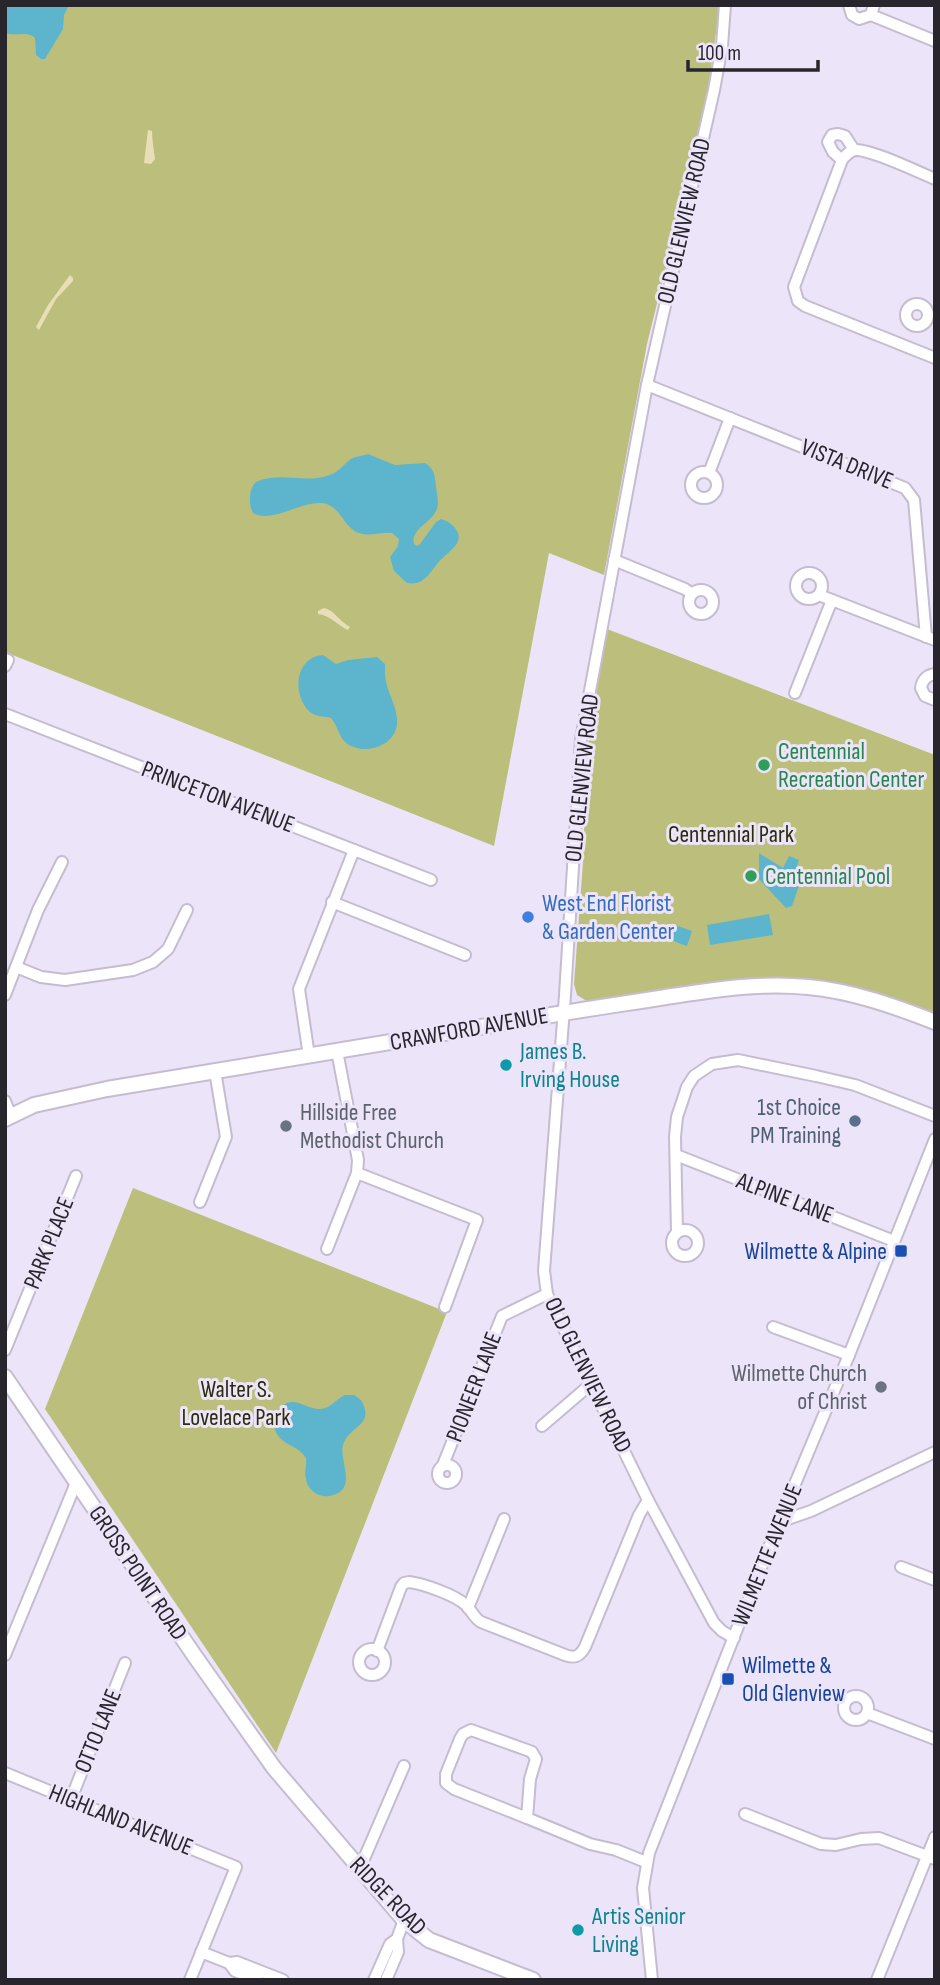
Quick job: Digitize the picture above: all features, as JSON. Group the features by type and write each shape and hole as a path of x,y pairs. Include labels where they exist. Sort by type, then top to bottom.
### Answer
{"main road":[{"name":"CRAWFORD AVENUE","path":"8,1118 34,1105 107,1089 726,988 755,985 808,987 892,1006 935,1022"},
{"name":"GROSS POINT ROAD","path":"5,1377 274,1768"},
{"name":"RIDGE ROAD","path":"274,1768 404,1920 429,1940 533,1980"}],"street":[{"name":"OLD GLENVIEW ROAD","path":"725,5 722,46 714,90 647,385 582,739 545,1282 547,1294 648,1500 714,1623 734,1638"},
{"path":"849,5 855,18 863,19 872,10 935,41"},
{"path":"842,160 833,152 828,142 832,135 845,136 854,150"},
{"path":"935,179 869,153 854,150 848,152 842,160 794,281 794,292 805,306 935,358"},
{"path":"905,345 913,326"},
{"name":"VISTA DRIVE","path":"647,385 900,484 914,500 930,638"},
{"path":"709,473 730,418"},
{"path":"614,560 692,594"},
{"path":"819,594 930,638"},
{"path":"795,693 832,600"},
{"path":"935,674 927,677 921,688 925,696 935,700"},
{"name":"PRINCETON AVENUE","path":"5,714 431,880"},
{"path":"309,1056 299,989 354,850"},
{"path":"5,995 38,910 62,862"},
{"path":"332,902 464,955"},
{"path":"16,967 41,977 65,980 133,970 153,962 168,949 187,910"},
{"path":"327,1249 357,1173 358,1160 337,1051"},
{"path":"677,1233 677,1117 687,1087 694,1076 712,1064 738,1060 842,1082 935,1116"},
{"path":"200,1202 226,1137 215,1071"},
{"path":"5,1101 8,1118"},
{"name":"WILMETTE AVENUE","path":"652,1980 643,1888 646,1862 779,1522 935,1139"},
{"name":"ALPINE LANE","path":"676,1155 894,1241"},
{"path":"357,1173 477,1220 445,1307"},
{"name":"PARK PLACE","path":"5,1350 76,1176"},
{"name":"PIONEER LANE","path":"443,1465 502,1316 547,1294"},
{"path":"773,1327 849,1355"},
{"path":"542,1426 591,1384"},
{"path":"779,1522 811,1511 935,1452"},
{"path":"5,1655 76,1483"},
{"path":"377,1651 401,1587 404,1583 415,1583 453,1597 481,1622 571,1658 576,1657 585,1647 639,1515 648,1500"},
{"path":"468,1608 504,1519"},
{"path":"901,1567 935,1580"},
{"name":"OTTO LANE","path":"71,1799 125,1663"},
{"path":"867,1713 935,1739"},
{"path":"527,1818 535,1755 527,1749 477,1730 463,1734 446,1774 446,1783 454,1789 590,1844 616,1850 646,1862"},
{"path":"360,1868 404,1766"},
{"name":"HIGHLAND AVENUE","path":"7,1778 71,1799 236,1867 201,1952"},
{"path":"745,1814 821,1844 836,1845 869,1838 887,1840 931,1858"},
{"path":"877,1980 931,1858 935,1837"},
{"path":"386,1980 398,1952 397,1939 404,1920"},
{"path":"374,1980 390,1944 397,1939"},
{"path":"190,1980 201,1952 229,1963 237,1962 283,1980"},
{"path":"229,1963 234,1971 258,1980"}],"green space":[{"path":"5,5 720,5 705,109 647,344 604,575 549,553 494,846 5,652"},
{"name":"Centennial Park","path":"607,629 935,755 935,1015 866,991 712,984 591,1000 577,995 574,984 583,862 586,770"},
{"name":"Walter S. Lovelace Park","path":"133,1188 447,1312 276,1753 45,1409"}],"sand":[{"path":"148,130 152,131 155,159 151,164 144,163"},
{"path":"70,275 73,281 56,299 39,330 36,327 48,305"},
{"path":"324,608 350,627 348,630 318,614 318,611"}],"water":[{"path":"5,5 69,5 64,15 63,29 45,59 36,55 35,38 32,36 5,33"},
{"path":"368,454 395,465 425,463 433,471 438,498 437,509 415,534 414,544 420,544 441,519 452,525 458,533 459,538 454,547 417,583 407,583 394,571 390,557 398,546 399,539 392,533 359,533 349,526 334,508 322,503 268,516 260,516 251,509 251,492 256,482 282,477 323,477 336,472 353,458"},
{"path":"323,655 336,664 377,657 385,664 386,681 397,723 391,738 385,744 369,749 352,746 343,740 331,718 312,714 304,705 299,687 301,670 313,657"},
{"path":"759,853 783,868 789,856 799,860 795,873 802,877 792,906 786,908 759,879"},
{"path":"769,914 773,935 710,945 707,925"},
{"path":"675,925 692,931 687,946 670,940"},
{"path":"345,1395 354,1395 361,1400 365,1415 343,1445 346,1475 344,1488 339,1493 322,1496 314,1492 307,1483 306,1458 277,1434 275,1418 287,1403 321,1409"}],"place":[{"name":"Centennial Recreation Center","path":"764,765"},
{"name":"Centennial Pool","path":"751,876"},
{"name":"West End Florist & Garden Center","path":"528,917"},
{"name":"James B. Irving House","path":"506,1065"},
{"name":"1st Choice PM Training","path":"855,1121"},
{"name":"Hillside Free Methodist Church","path":"286,1126"},
{"name":"Wilmette & Alpine","path":"901,1251"},
{"name":"Wilmette Church of Christ","path":"881,1387"},
{"name":"Wilmette & Old Glenview","path":"728,1679"},
{"name":"Artis Senior Living","path":"578,1930"}]}
